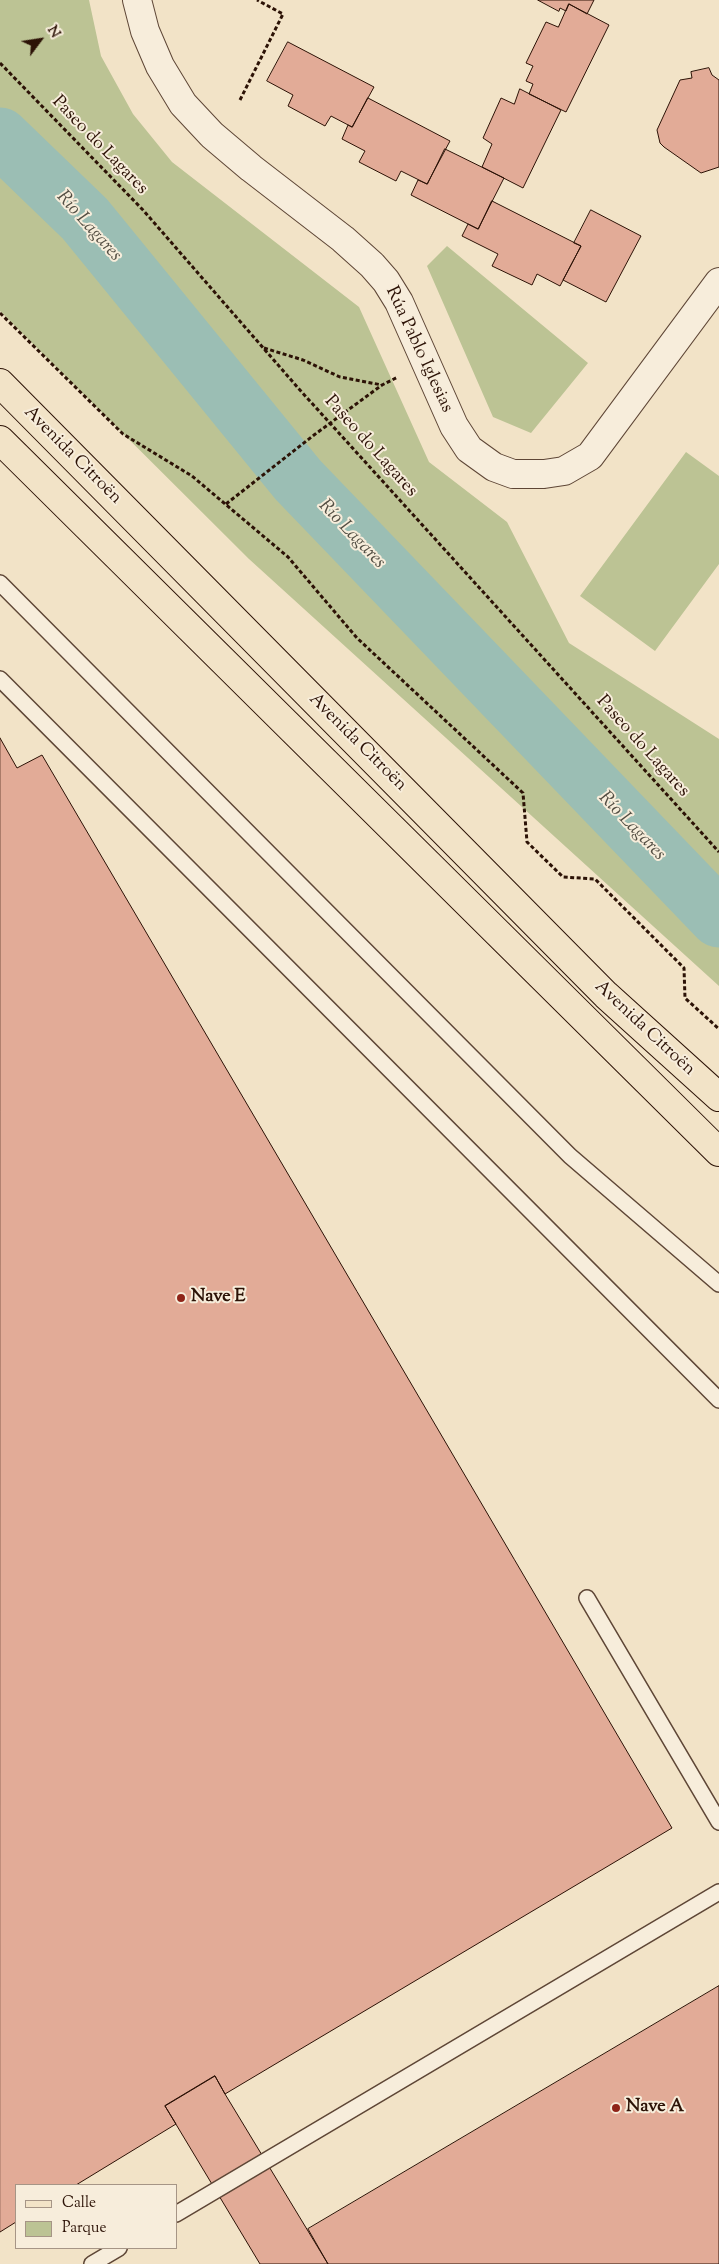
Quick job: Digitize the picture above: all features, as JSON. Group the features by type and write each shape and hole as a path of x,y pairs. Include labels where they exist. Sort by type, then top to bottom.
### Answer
{"main road":[{"name":"Avenida Citroën","path":"0,383 606,995 719,1097"},
{"name":"Avenida Citroën","path":"0,440 719,1152"}],"street":[{"name":"Rúa Pablo Iglesias","path":"137,0 145,31 160,66 183,104 212,134 251,168 337,234 372,265 386,281 400,302 454,426 469,449 494,467 513,474 544,474 564,471 590,456 719,282"}],"lane":[{"path":"0,583 570,1156 719,1284"},
{"path":"0,679 719,1400"},
{"path":"587,1598 719,1822"},
{"path":"178,2213 719,1892"},
{"path":"92,2264 118,2249"}],"path":[{"path":"240,100 283,14 257,0"},
{"name":"Paseo do Lagares","path":"0,62 143,210 331,424 719,852"},
{"path":"0,313 123,434 192,476 288,556 357,638 523,793 527,842 563,877 595,879 684,968 685,998 719,1029"},
{"path":"264,348 303,360 340,377 382,385"},
{"path":"226,504 382,385 426,362"}],"green space":[{"path":"0,0 89,0 101,56 133,114 172,162 359,307 429,462 507,522 569,643 719,739 719,986 249,559 0,311"},
{"path":"447,246 588,363 531,433 493,417 427,266"},
{"path":"686,452 719,476 719,564 655,651 580,596"}],"building":[{"path":"538,0 594,0 587,14 569,4 566,11 560,8 559,11"},
{"path":"569,4 609,25 566,112 529,94 533,84 526,81 533,66 526,63 546,22 558,27"},
{"path":"288,42 374,87 352,127 331,116 325,126 288,106 293,95 267,81"},
{"path":"709,68 712,75 719,80 719,167 701,173 664,147 660,143 657,130 680,80 692,78 691,72"},
{"path":"520,89 561,110 523,188 482,167 492,144 483,138 501,98 514,104"},
{"path":"368,98 450,141 427,184 401,171 396,181 359,162 365,151 342,139 348,125 352,127"},
{"path":"445,149 504,178 478,229 411,195 418,180 427,184"},
{"path":"492,201 581,246 560,286 537,274 532,285 492,266 498,254 462,236 468,224 478,229"},
{"path":"591,210 641,236 606,302 563,280 581,246 574,243"},
{"name":"Nave E","path":"0,738 17,768 42,755 672,1828 225,2094 215,2076 165,2106 176,2124 78,2184 15,2184 15,2223 0,2232"},
{"name":"Nave A","path":"719,1986 719,2264 328,2264 308,2229"},
{"path":"215,2076 328,2264 260,2264 165,2106"}],"waterway":[{"name":"Río Lagares","path":"0,137 85,219 298,480 719,918"}],"place":[{"name":"Nave E","path":"181,1298"},
{"name":"Nave A","path":"616,2108"}]}
